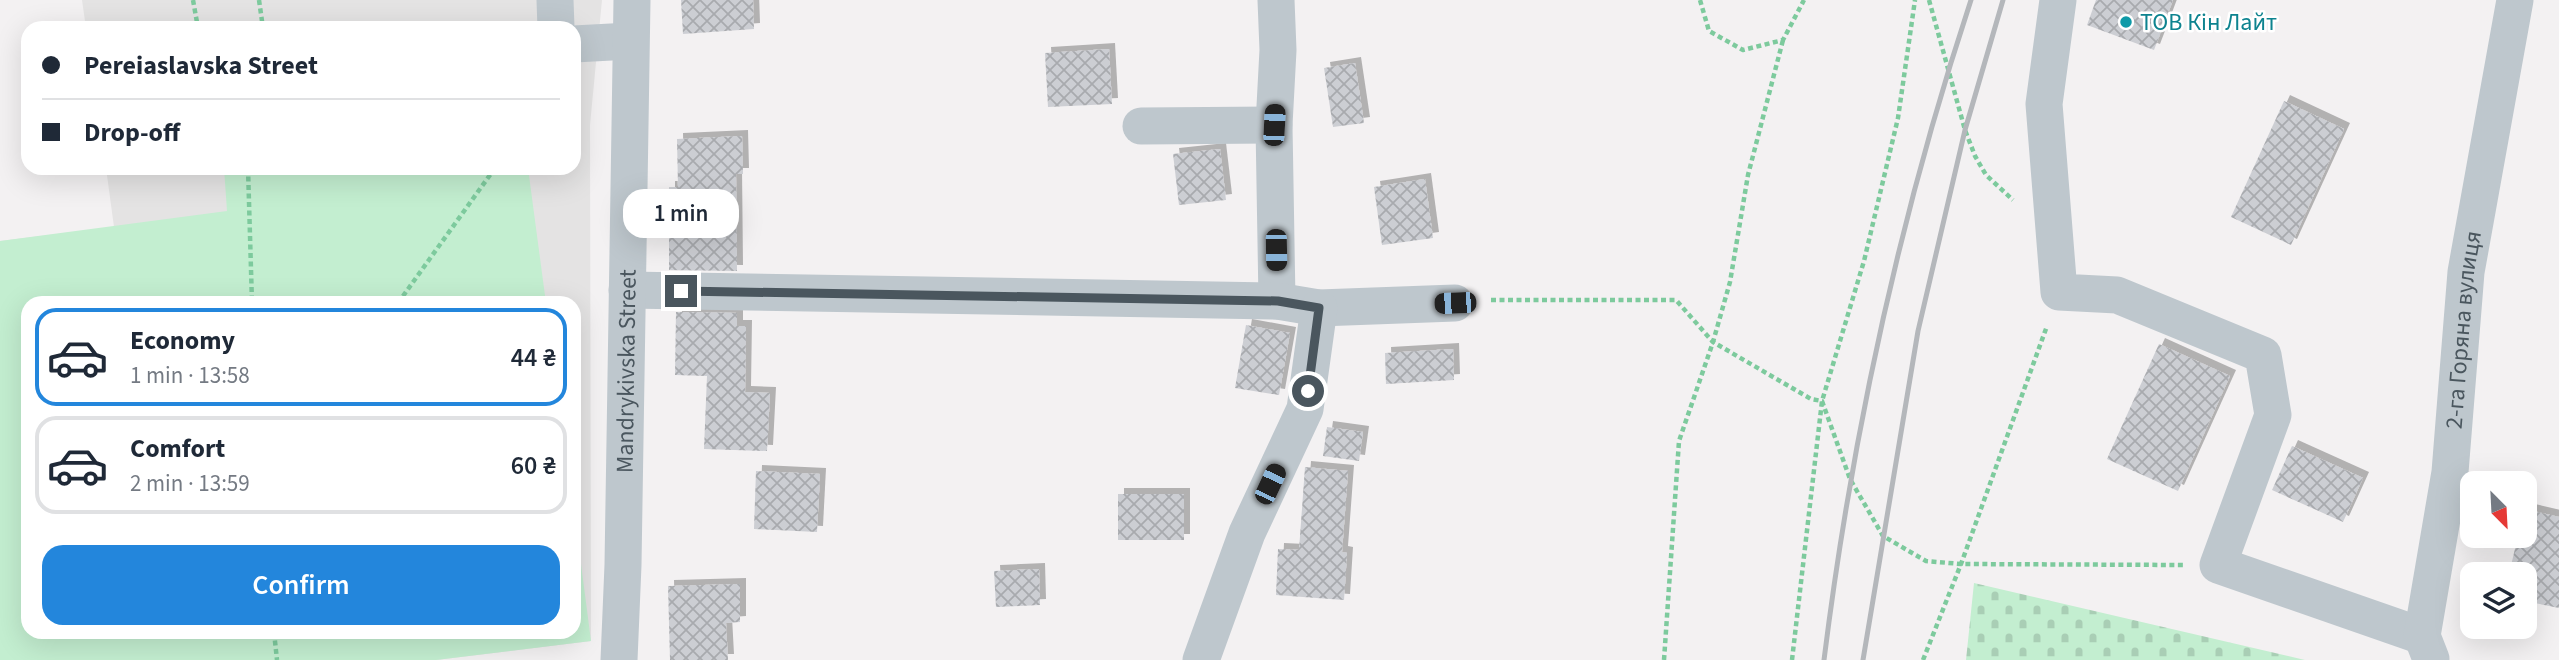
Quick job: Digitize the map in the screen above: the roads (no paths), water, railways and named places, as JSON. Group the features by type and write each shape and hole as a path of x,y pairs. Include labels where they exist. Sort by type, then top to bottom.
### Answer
{"street":[{"path":"555,0 556,21"},
{"name":"Mandrykivska Street","path":"619,660 623,565 632,0"},
{"path":"1276,0 1278,50 1274,125 1278,301"},
{"path":"2057,0 2044,104 2059,292 2117,295 2263,355 2273,415 2218,565 2427,648"},
{"name":"2-га Горяна вулиця","path":"2427,648 2451,472 2466,272 2515,0"},
{"path":"581,44 630,41"},
{"path":"1141,126 1274,125"},
{"path":"626,290 1278,301 1319,308 1455,303"},
{"path":"1201,660 1247,533 1305,410 1319,308"}],"railway":[{"path":"1824,660 1849,493 1881,327 1922,162 1971,0"},
{"path":"1863,660 1918,331 1965,130 2003,0"}],"place":[{"name":"ТОВ Кін Лайт","path":"2126,22"}]}
